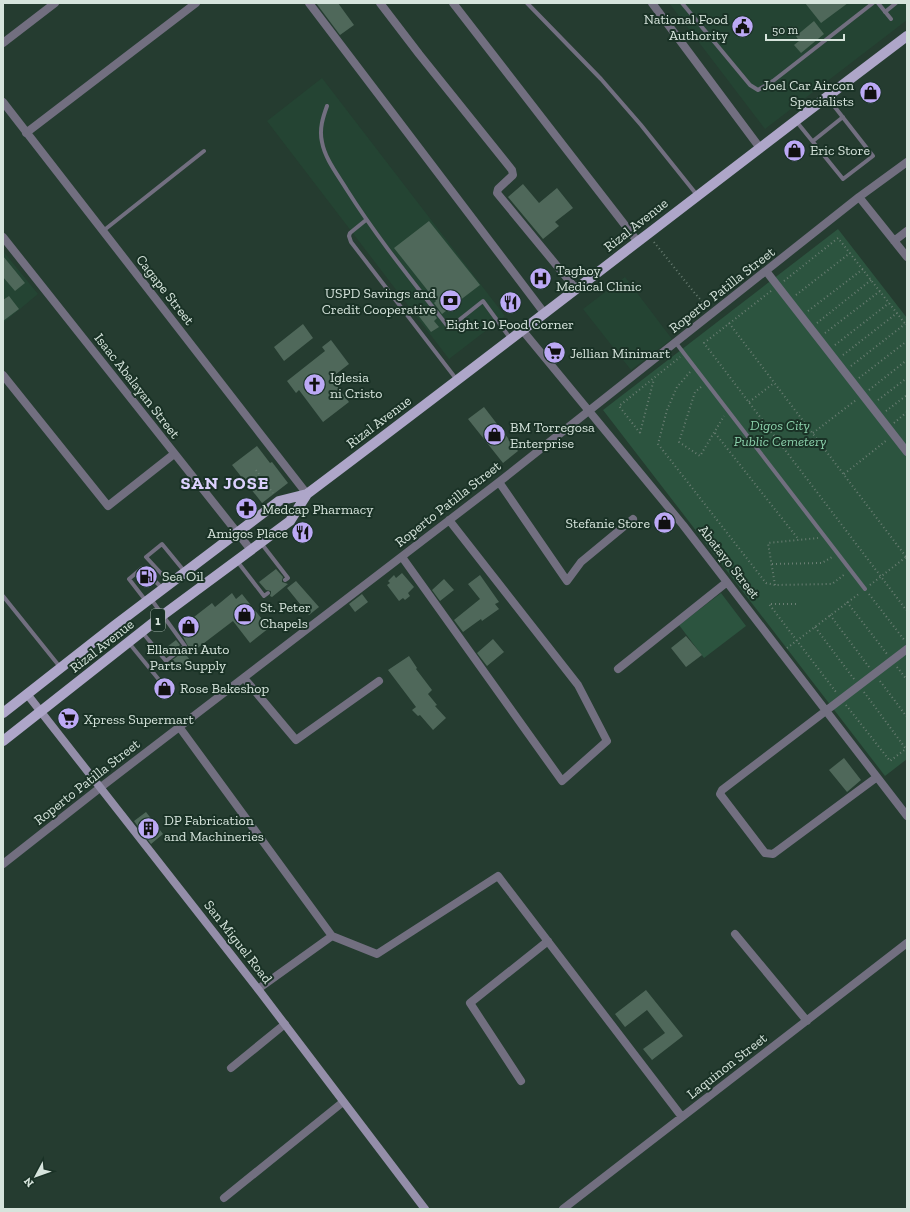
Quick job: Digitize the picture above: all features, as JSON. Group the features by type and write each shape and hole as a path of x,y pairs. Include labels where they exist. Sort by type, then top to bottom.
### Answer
{"main road":[{"name":"Rizal Avenue","path":"3,741 163,615 290,521 307,494 512,340 647,234 907,36"},
{"name":"Rizal Avenue","path":"3,713 148,600 279,501 307,494"}],"street":[{"path":"3,43 55,3"},
{"path":"26,133 196,3"},
{"path":"309,3 544,314"},
{"path":"380,3 512,170 513,175 498,189 498,193 576,289"},
{"path":"453,3 638,242"},
{"path":"652,3 760,148"},
{"name":"Cagape Street","path":"3,102 307,494"},
{"name":"Roperto Patilla Street","path":"3,864 101,787 180,728 499,482 859,198 907,162"},
{"path":"859,198 907,258"},
{"path":"894,241 907,231"},
{"name":"Isaac Abalayan Street","path":"5,242 251,550"},
{"path":"766,271 907,452"},
{"name":"Abatayo Street","path":"523,331 665,502 907,816"},
{"path":"3,375 108,506 174,454"},
{"path":"499,482 567,581 581,562 633,519"},
{"path":"402,557 562,781 607,741 578,685 449,520"},
{"path":"618,669 727,582"},
{"path":"877,777 772,854 766,853 720,794 722,790 907,649"},
{"path":"244,678 296,740 379,681"},
{"name":"San Miguel Road","path":"27,694 258,989 425,1209"},
{"path":"180,728 332,936 377,954 456,905 498,876 682,1117"},
{"path":"735,934 807,1021"},
{"path":"258,989 332,936"},
{"path":"521,1081 470,1003 548,941"},
{"name":"Laquinon Street","path":"563,1209 907,943"},
{"path":"231,1068 285,1024"},
{"path":"224,1198 343,1102"}],"lane":[{"path":"527,3 611,91 641,125 697,196"},
{"path":"682,3 750,85 758,90 772,81 873,3"},
{"path":"878,3 891,19"},
{"path":"884,12 896,3"},
{"path":"796,120 843,179 873,156 827,97"},
{"path":"327,106 323,116 321,128 322,142 326,155 366,220 450,328 483,302 512,340"},
{"path":"813,142 843,118"},
{"path":"103,232 204,150"},
{"path":"366,220 350,233 350,242 457,380"},
{"path":"676,342 865,589"},
{"path":"261,542 288,578 285,580"},
{"path":"167,586 146,557 162,544 185,572"},
{"path":"236,561 264,596 268,593"},
{"path":"142,632 166,661 185,646 163,615 129,579 142,568 167,586"},
{"path":"3,596 61,668"},
{"path":"128,643 160,681"}],"path":[{"path":"647,234 692,291 713,313"},
{"path":"844,371 906,325 838,238 704,343 907,611"},
{"path":"789,301 850,253"},
{"path":"802,316 862,269"},
{"path":"810,328 871,280"},
{"path":"818,338 880,291"},
{"path":"828,350 889,303"},
{"path":"836,360 897,313"},
{"path":"729,323 907,557 781,652"},
{"path":"853,383 907,341"},
{"path":"654,378 640,433 619,406 654,378 685,354"},
{"path":"813,434 907,360"},
{"path":"694,366 677,387 667,410 658,444 766,584 832,584 851,571"},
{"path":"871,406 907,378"},
{"path":"706,382 695,392 679,442 700,456 728,410"},
{"path":"749,402 774,383"},
{"path":"879,416 907,394"},
{"path":"888,427 907,412"},
{"path":"715,432 799,540"},
{"path":"844,474 894,435"},
{"path":"256,470 274,494"},
{"path":"775,585 768,543 825,537"},
{"path":"772,564 822,563 838,554"},
{"path":"865,589 907,644"},
{"path":"847,602 907,680"},
{"path":"796,604 769,604 890,761 907,748"}],"shaded area":[{"path":"669,3 907,3 907,20 765,129"},
{"path":"322,78 505,316 449,359 267,121"},
{"path":"3,251 38,294 3,323"},
{"path":"625,277 672,339 631,370 583,309"}],"green space":[{"name":"Digos City Public Cemetery","path":"838,229 907,318 907,759 885,776 603,410"},
{"path":"721,593 746,626 704,658 679,625"}],"building":[{"path":"316,3 338,3 354,25 340,35"},
{"path":"805,3 848,3 821,23"},
{"path":"814,21 824,34 801,53 794,45 799,41 796,36"},
{"path":"523,184 539,203 557,188 573,208 555,222 559,226 543,239 508,197"},
{"path":"429,221 480,285 442,314 434,303 436,301 394,248"},
{"path":"3,256 25,283 15,291 3,277"},
{"path":"9,296 19,309 3,321 3,300"},
{"path":"428,307 437,318 434,321 439,327 431,332 418,315"},
{"path":"303,324 313,338 284,361 274,347"},
{"name":"Iglesia ni Cristo","path":"331,340 349,364 331,378 349,402 323,422 299,390 296,393 287,381 325,351 322,347"},
{"name":"BM Torregosa Enterprise","path":"484,407 518,451 503,463 468,419"},
{"path":"257,446 270,463 272,462 288,483 262,503 232,465"},
{"path":"276,569 283,577 282,582 288,584 272,597 270,596 271,591 266,590 259,582"},
{"path":"402,573 414,587 408,593 410,596 405,600 403,598 399,601 387,585 390,583 388,581 394,575 396,578"},
{"path":"480,575 499,602 495,604 499,609 482,621 481,619 463,632 454,620 480,599 468,584"},
{"path":"444,579 454,590 440,601 432,590"},
{"path":"296,581 319,607 309,615 287,588"},
{"path":"232,593 236,599 242,594 269,628 250,643 233,621 187,656 190,660 178,669 171,661 187,649 188,646 182,635 185,633 181,627 212,603 215,607"},
{"path":"362,594 368,602 355,612 349,604"},
{"path":"686,636 702,655 686,667 671,648"},
{"path":"493,639 504,652 487,666 477,653"},
{"path":"176,640 180,645 167,656 163,650"},
{"path":"409,656 417,668 416,669 432,690 428,694 437,705 435,706 446,718 433,730 420,715 418,716 412,710 416,707 388,670"},
{"path":"844,758 861,780 847,792 829,770"},
{"name":"DP Fabrication and Machineries","path":"146,812 163,834 151,844 134,821"},
{"path":"646,990 683,1036 652,1060 643,1049 665,1033 647,1010 625,1027 615,1014"}],"place":[{"name":"National Food Authority","path":"743,27"},
{"name":"Joel Car Aircon Specialists","path":"870,93"},
{"name":"Eric Store","path":"794,150"},
{"name":"Taghoy Medical Clinic","path":"541,278"},
{"name":"USPD Savings and Credit Cooperative","path":"451,301"},
{"name":"Eight 10 Food Corner","path":"510,302"},
{"name":"Jellian Minimart","path":"554,353"},
{"name":"Iglesia ni Cristo","path":"314,385"},
{"name":"BM Torregosa Enterprise","path":"494,435"},
{"name":"Medcap Pharmacy","path":"247,509"},
{"name":"Stefanie Store","path":"665,523"},
{"name":"Amigos Place","path":"303,533"},
{"name":"Sea Oil","path":"146,576"},
{"name":"St. Peter Chapels","path":"245,615"},
{"name":"Ellamari Auto Parts Supply","path":"188,627"},
{"name":"Rose Bakeshop","path":"165,688"},
{"name":"Xpress Supermart","path":"68,719"},
{"name":"DP Fabrication and Machineries","path":"148,828"}],"district":[{"name":"SAN JOSE","path":"225,483"}]}
